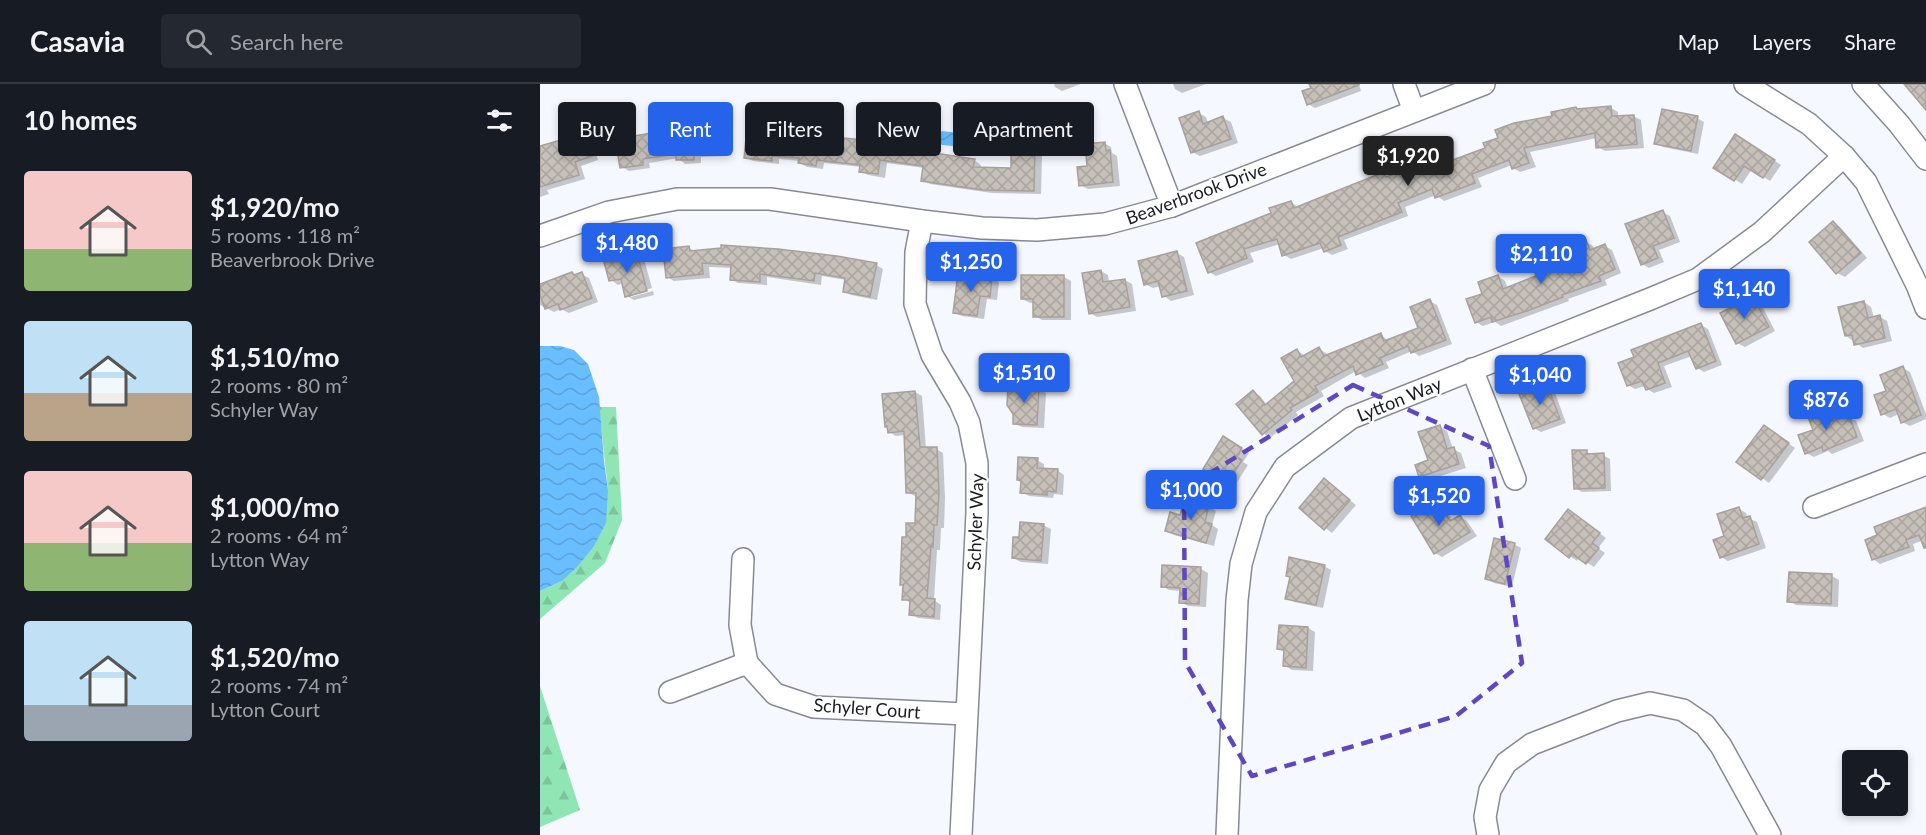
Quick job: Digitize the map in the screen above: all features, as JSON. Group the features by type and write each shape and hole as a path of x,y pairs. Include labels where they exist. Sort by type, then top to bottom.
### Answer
{"street":[{"path":"1125,84 1172,206"},
{"path":"1404,84 1414,111"},
{"name":"Beaverbrook Drive","path":"540,236 609,212 677,200 770,199 982,228 1037,230 1105,224 1172,206 1484,84"},
{"path":"1745,84 1809,124 1844,156 1866,182 1926,308"},
{"path":"1863,84 1899,124 1926,159"},
{"name":"Lytton Way","path":"1227,835 1237,600 1241,564 1256,512 1285,467 1351,418 1698,279 1761,232 1844,156"},
{"name":"Schyler Way","path":"922,221 916,252 915,304 932,355 960,402 969,423 977,463 961,835"},
{"path":"1472,369 1515,479"},
{"path":"1814,507 1926,464"},
{"path":"670,692 747,663 740,625 743,559"},
{"name":"Schyler Court","path":"747,663 775,694 814,707 966,714"},
{"path":"1488,835 1485,817 1490,790 1506,763 1532,744 1617,711 1650,704 1683,710 1705,725 1721,746 1770,835"}],"highlighted area":[{"path":"1353,385 1489,446 1522,663 1456,716 1252,776 1185,662 1184,489"}],"green space":[{"path":"599,407 616,407 622,520 605,563 540,619 540,591 562,581 608,490"},
{"path":"540,686 580,810 540,827"}],"water":[{"path":"941,132 953,132 953,146 941,144"},
{"path":"540,346 560,346 574,350 588,364 599,397 608,490 606,523 594,546 562,581 540,591"}],"building":[{"path":"1309,84 1359,85 1307,105 1302,91 1311,88"},
{"path":"1904,84 1926,84 1926,110"},
{"path":"1611,106 1612,116 1634,115 1637,144 1596,148 1595,133 1524,148 1529,163 1512,169 1509,160 1472,174 1475,183 1435,198 1432,189 1398,203 1402,212 1338,237 1341,245 1324,252 1320,243 1282,256 1277,239 1244,249 1247,258 1208,273 1196,243 1271,213 1269,208 1291,201 1294,208 1384,172 1386,177 1423,163 1421,159 1438,153 1442,164 1485,148 1483,143 1498,138 1495,130 1514,123 1552,116 1551,112 1576,107 1577,109"},
{"path":"1662,109 1698,116 1691,151 1654,144"},
{"path":"1199,111 1203,124 1223,116 1231,139 1191,153 1179,118"},
{"path":"648,134 648,156 663,156 643,159 643,165 620,168 618,156 636,156 636,136"},
{"path":"1735,134 1775,160 1763,178 1744,166 1734,181 1713,168"},
{"path":"844,138 856,139 856,156 941,156 941,154 975,159 973,167 1011,168 1011,156 1035,156 1034,191 983,190 921,181 923,166 880,160 878,174 859,172 860,165 817,160 816,166 798,163 799,158 772,156 844,156"},
{"path":"558,141 558,156 592,156 575,162 579,175 540,187 540,146"},
{"path":"1105,142 1106,151 1110,150 1113,182 1079,186 1077,167 1087,166 1086,156 1094,156 1094,143"},
{"path":"745,148 745,156 772,156 772,161 744,158"},
{"path":"676,156 694,156 694,160 676,160"},
{"path":"1663,210 1674,238 1653,246 1658,258 1641,265 1625,224"},
{"path":"1833,221 1861,253 1836,274 1809,242"},
{"path":"1586,240 1590,250 1605,244 1615,269 1599,276 1601,281 1527,311 1492,322 1491,317 1475,323 1466,299 1482,294 1478,282 1498,275 1503,289 1571,262 1566,248"},
{"path":"721,245 778,249 877,263 870,297 843,292 845,278 815,273 814,281 760,274 760,282 730,280 731,265 702,263 703,274 666,278 663,249 689,246 690,251 721,248"},
{"path":"1177,251 1187,291 1162,297 1158,281 1144,285 1138,261"},
{"path":"637,253 647,291 625,297 621,279 609,281 604,262"},
{"path":"1101,270 1103,282 1125,279 1130,307 1089,314 1082,273"},
{"path":"572,272 574,275 582,272 592,298 560,310 558,304 545,309 540,295 540,284"},
{"path":"958,273 992,277 990,297 980,296 977,316 953,313"},
{"path":"1021,275 1064,275 1064,317 1033,317 1033,299 1021,299"},
{"path":"1753,296 1769,327 1736,344 1720,313"},
{"path":"1430,299 1446,340 1411,353 1408,346 1380,358 1383,364 1356,375 1353,366 1315,386 1318,392 1290,408 1292,410 1262,435 1236,404 1253,390 1265,405 1294,381 1281,358 1297,349 1301,357 1319,347 1324,356 1381,333 1384,341 1418,328 1410,307"},
{"path":"1864,301 1868,318 1880,315 1885,338 1854,345 1852,335 1845,336 1838,307"},
{"path":"1701,323 1716,361 1696,369 1688,351 1658,363 1665,383 1646,390 1642,381 1627,386 1618,363 1634,357 1631,350"},
{"path":"1903,366 1921,415 1901,423 1896,409 1881,415 1874,395 1886,391 1880,375"},
{"path":"1547,384 1560,419 1533,429 1519,394"},
{"path":"1008,386 1039,387 1037,425 1013,424 1013,414 1007,405"},
{"path":"915,391 920,447 937,447 939,493 937,525 934,525 933,547 931,546 927,598 935,599 934,617 909,615 910,600 902,600 903,585 900,585 902,537 906,537 906,523 915,523 916,493 906,493 904,431 888,433 887,426 885,427 882,394"},
{"path":"1826,404 1833,421 1849,415 1857,437 1823,451 1822,447 1805,454 1798,435 1813,430 1806,412"},
{"path":"1440,425 1447,449 1454,447 1459,464 1419,477 1415,465 1428,460 1418,432"},
{"path":"1764,425 1789,443 1761,480 1736,462"},
{"path":"1223,436 1242,448 1237,457 1242,460 1227,484 1203,469"},
{"path":"1572,450 1587,450 1587,454 1604,453 1605,488 1574,489"},
{"path":"1018,457 1038,458 1037,468 1058,469 1056,492 1047,491 1047,495 1020,493 1021,481 1017,480"},
{"path":"1324,478 1350,500 1324,530 1299,508"},
{"path":"1185,498 1209,505 1205,522 1212,524 1206,543 1165,531 1170,512 1180,515"},
{"path":"1437,500 1450,521 1460,515 1470,532 1434,554 1411,516"},
{"path":"1739,507 1743,518 1750,516 1759,544 1720,558 1713,540 1724,536 1717,514"},
{"path":"1926,507 1926,548 1919,535 1906,540 1909,547 1872,560 1865,540 1877,535 1874,527"},
{"path":"1568,509 1600,533 1592,543 1599,548 1586,564 1572,554 1569,558 1545,539"},
{"path":"1020,522 1044,524 1041,561 1012,558 1013,537 1019,537"},
{"path":"1494,538 1515,543 1505,584 1485,579"},
{"path":"1289,557 1325,565 1316,605 1285,599 1290,577 1286,576"},
{"path":"1162,565 1201,567 1199,604 1179,603 1180,588 1161,587"},
{"path":"1789,572 1832,574 1831,604 1787,602"},
{"path":"1279,625 1308,627 1306,668 1283,666 1284,650 1277,649"}]}
